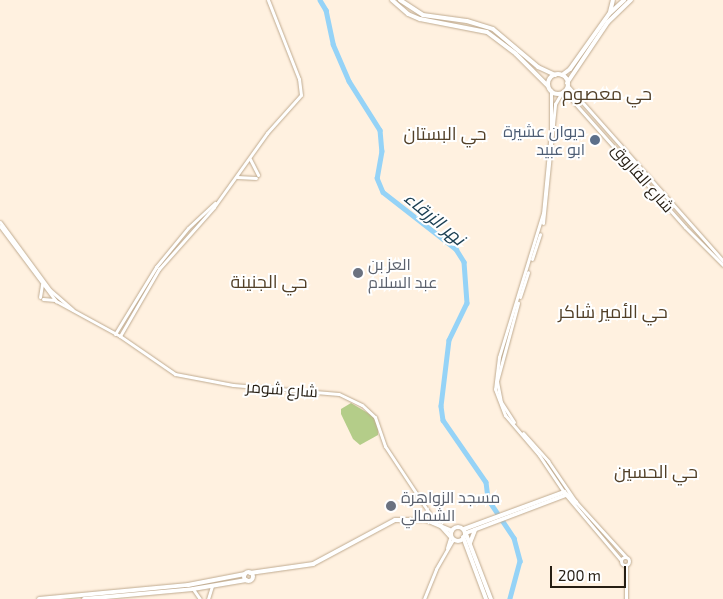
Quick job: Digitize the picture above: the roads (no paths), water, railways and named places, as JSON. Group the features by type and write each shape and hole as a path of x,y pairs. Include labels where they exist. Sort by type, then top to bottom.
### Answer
{"main road":[{"path":"120,336 159,269 220,200 250,157 297,101 301,91 268,0"},
{"path":"392,0 408,14 420,19 487,32 516,54 550,88 563,92"},
{"path":"400,0 424,15 467,21 493,29 538,67 555,75 562,75 570,69 609,14 624,0"},
{"path":"609,14 613,0"},
{"path":"608,22 631,0"},
{"path":"616,7 623,8"},
{"path":"616,7 556,104 544,218 502,354 497,381 499,396 508,414 576,502 629,561 623,563"},
{"path":"555,75 549,79 551,132 543,213 499,357 495,384 503,411 546,462 563,494 623,563 626,575 626,599"},
{"path":"562,75 567,84"},
{"name":"شارع الفاروق","path":"567,84 687,226 723,261"},
{"name":"شارع الفاروق","path":"563,92 601,130 723,265"},
{"path":"601,130 604,126"},
{"path":"236,177 257,177 251,167 250,157"},
{"path":"115,334 156,267 194,222 220,200"},
{"name":"شارع شومر","path":"0,222 50,290 77,313"},
{"name":"شارع شومر","path":"0,226 56,301 120,336 180,377 232,385 339,394 357,402 375,417 385,446 437,523"},
{"path":"42,284 42,298 56,301"},
{"path":"563,494 576,502"},
{"path":"451,536 465,533 563,494"},
{"path":"39,599 188,585 250,572 262,572 313,564 395,520 437,523 451,536"},
{"path":"451,536 475,530 488,523"},
{"path":"470,543 475,530"},
{"path":"465,533 491,599"},
{"path":"465,533 486,599"},
{"path":"424,599 451,536"},
{"path":"623,563 626,557"},
{"path":"250,572 252,578"},
{"path":"84,599 193,589 246,580 262,572"},
{"path":"245,574 246,580"},
{"path":"208,599 212,586"},
{"path":"193,589 200,599"}],"waterway":[{"name":"نهر الزرقاء","path":"320,0 326,10 333,44 349,81 380,130 382,151 377,178 383,192 456,249 464,262 467,303 449,340 441,406 443,420 486,482 488,499 514,538 520,561 510,599"}],"place":[{"name":"ديوان عشيرة ابو عبيد","path":"595,140"},
{"name":"العز بن عبد السلام","path":"358,273"},
{"name":"مسجد الزواهرة الشمالي","path":"391,506"}],"district":[{"name":"حي معصوم","path":"607,93"},
{"name":"حي البستان","path":"445,133"},
{"name":"حي الجنينة","path":"269,281"},
{"name":"حي الأمير شاكر","path":"613,311"},
{"name":"حي الحسين","path":"656,471"}]}
